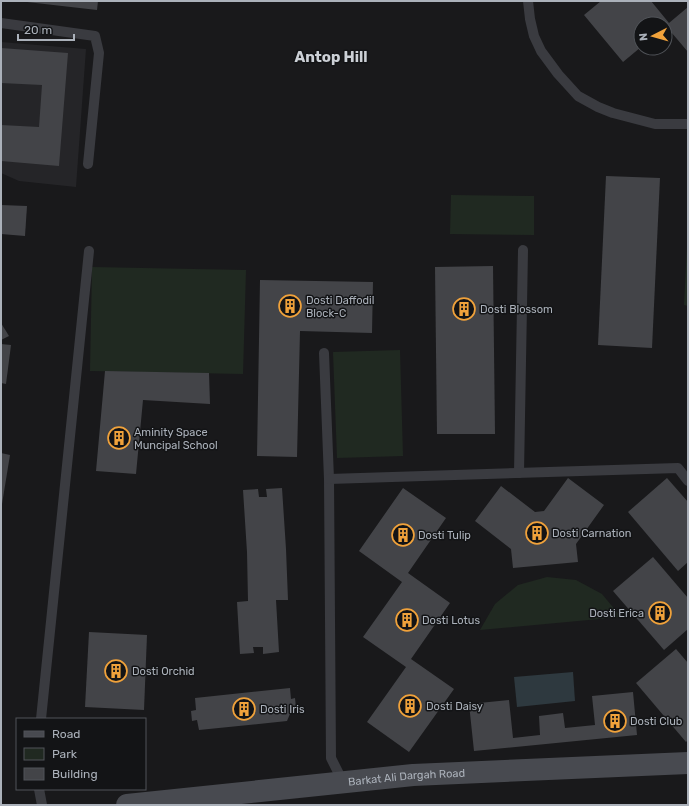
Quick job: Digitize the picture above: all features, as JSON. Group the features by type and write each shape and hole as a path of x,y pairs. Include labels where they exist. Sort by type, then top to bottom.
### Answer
{"main road":[{"name":"Barkat Ali Dargah Road","path":"127,805 413,775 687,762"}],"lane":[{"path":"528,1 534,36 541,51 558,74 578,96 613,113 655,124 688,124"},
{"path":"1,23 95,36 99,53 88,164"},
{"path":"519,473 523,250"},
{"path":"42,718 89,251"},
{"path":"324,353 329,479 331,758 343,782"},
{"path":"329,479 678,468 688,481"},
{"path":"39,790 42,805"}],"shaded area":[{"path":"1,42 86,49 76,187 19,181 1,173"},
{"path":"573,672 575,701 517,707 514,677"}],"green space":[{"path":"451,195 534,196 534,235 450,234"},
{"path":"688,227 688,306 684,305"},
{"path":"92,267 246,270 243,374 90,371"},
{"path":"400,350 403,456 337,458 333,352"},
{"path":"547,577 576,580 602,594 621,617 480,630 495,604 518,585"}],"building":[{"path":"98,1 97,10 27,2"},
{"path":"601,1 651,1 663,16 633,16 633,54 623,62 584,15"},
{"path":"688,7 688,52 673,34 673,20"},
{"path":"1,48 68,53 59,166 1,161 1,125 39,127 42,85 1,83"},
{"path":"606,176 660,178 652,348 598,345"},
{"path":"1,205 27,206 25,236 1,234"},
{"path":"493,266 495,434 437,434 435,267"},
{"path":"260,280 373,282 372,333 300,331 297,457 257,456"},
{"path":"1,323 9,336 1,340"},
{"path":"1,344 11,345 6,384 1,383"},
{"name":"Aminity Space Muncipal School","path":"105,371 209,373 210,404 143,400 136,474 96,471"},
{"path":"1,453 10,455 2,504 1,504"},
{"name":"Dosti Carnation","path":"568,478 604,505 576,544 578,562 513,568 511,549 475,521 501,486 535,512 544,511"},
{"path":"667,478 688,502 688,562 678,571 628,512"},
{"path":"282,488 288,600 276,600 279,652 263,654 263,647 253,647 254,653 240,654 237,602 248,601 247,552 243,490 258,489 259,497 267,497 266,489"},
{"path":"403,488 446,518 408,573 450,603 411,659 454,689 409,752 367,722 406,667 363,637 402,582 359,551"},
{"name":"Dosti Erica","path":"653,557 688,598 688,629 664,650 613,591"},
{"name":"Dosti Orchid","path":"89,632 147,635 144,710 85,707"},
{"path":"676,649 688,663 688,740 686,742 636,683"},
{"name":"Dosti Iris","path":"290,688 291,699 295,698 296,708 292,709 287,721 199,730 197,720 192,721 191,711 196,710 195,698"},
{"name":"Dosti Club","path":"633,692 637,735 474,751 469,704 509,700 513,738 540,735 539,716 563,713 565,728 595,725 592,696"}],"place":[{"name":"Dosti Daffodil Block-C","path":"290,306"},
{"name":"Dosti Blossom","path":"464,309"},
{"name":"Aminity Space Muncipal School","path":"119,438"},
{"name":"Dosti Carnation","path":"537,533"},
{"name":"Dosti Tulip","path":"403,535"},
{"name":"Dosti Erica","path":"660,613"},
{"name":"Dosti Lotus","path":"407,620"},
{"name":"Dosti Orchid","path":"116,671"},
{"name":"Dosti Daisy","path":"410,706"},
{"name":"Dosti Iris","path":"244,709"},
{"name":"Dosti Club","path":"615,721"}],"district":[{"name":"Antop Hill","path":"331,57"}]}
